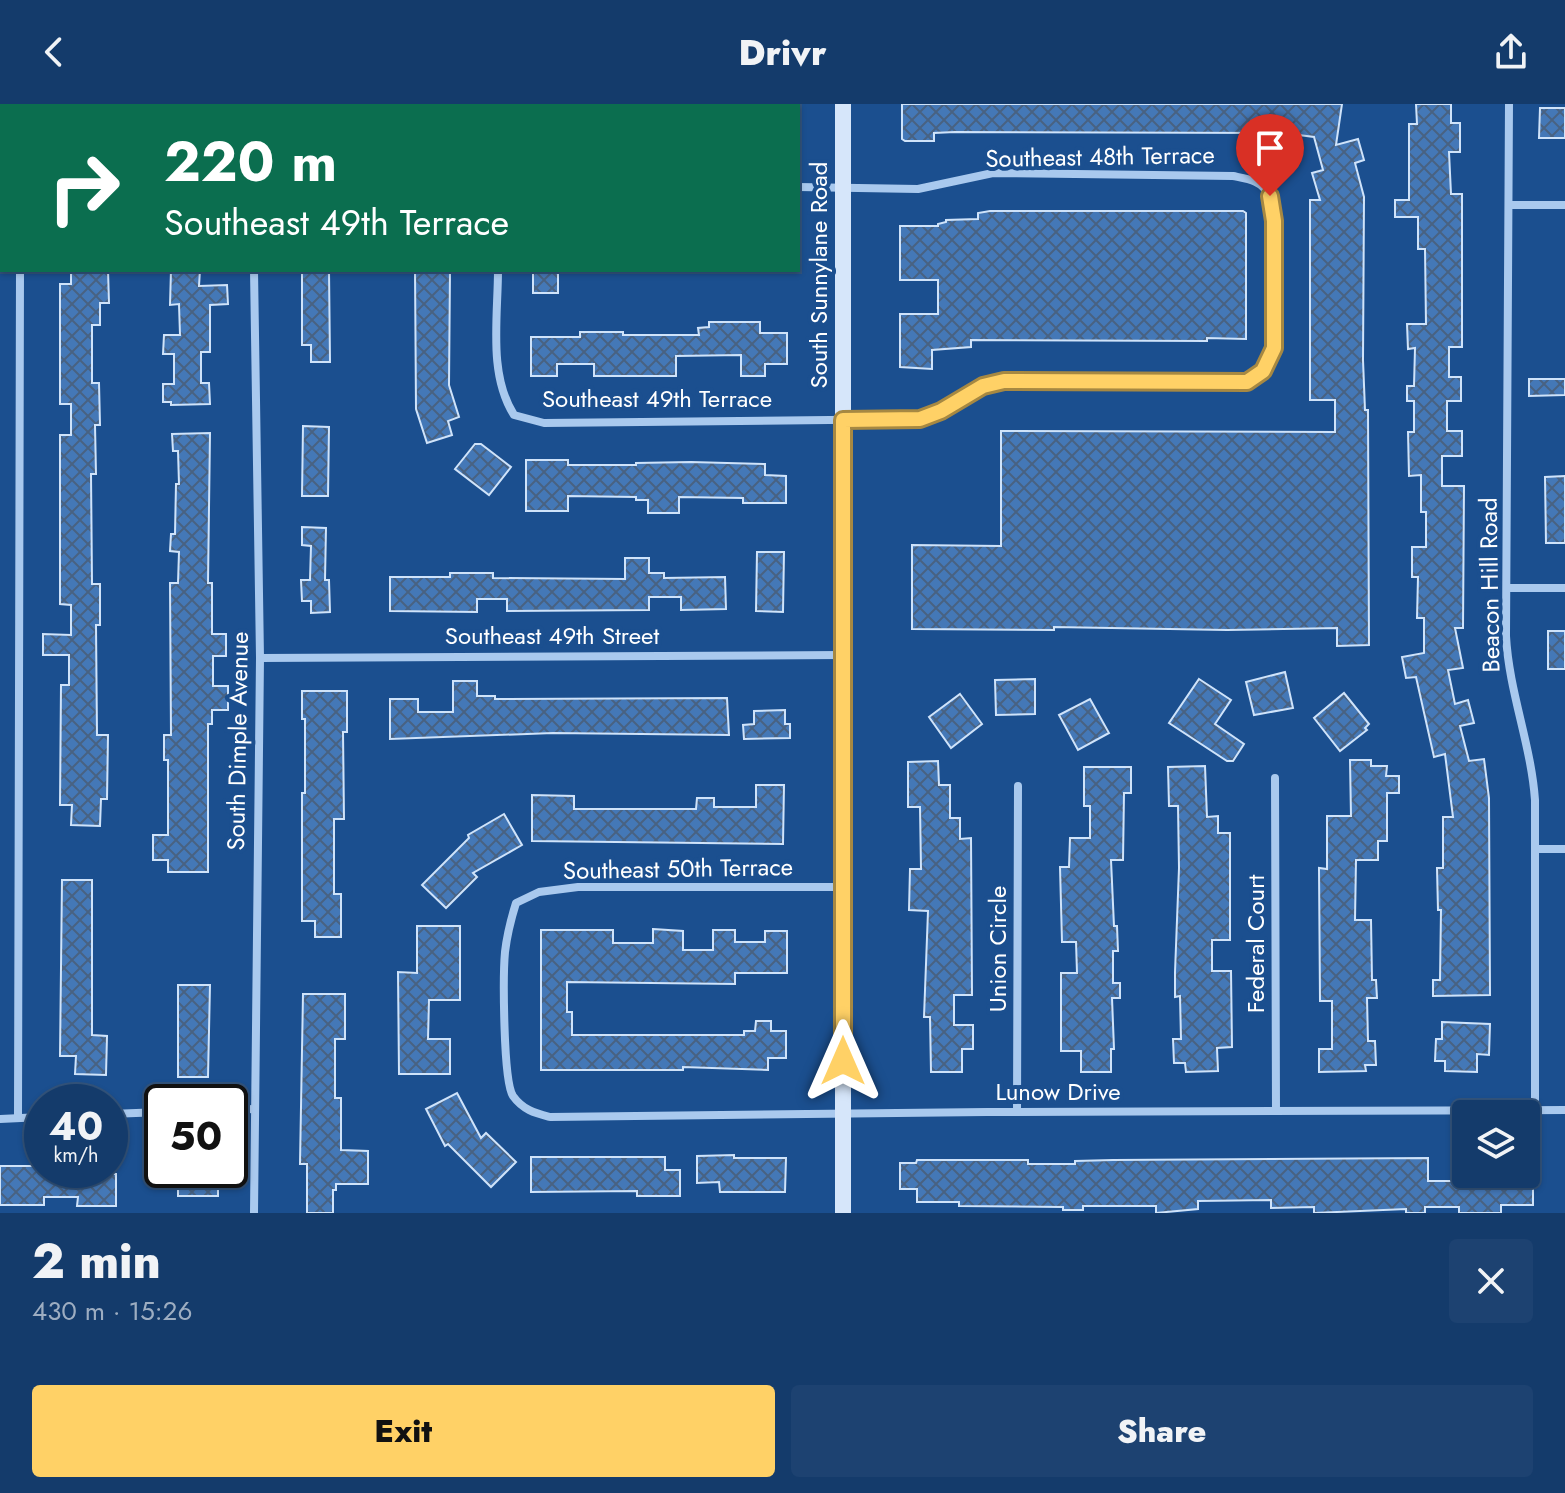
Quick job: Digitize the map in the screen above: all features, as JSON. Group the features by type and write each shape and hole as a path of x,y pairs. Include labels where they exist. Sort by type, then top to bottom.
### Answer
{"main road":[{"name":"South Sunnylane Road","path":"843,104 843,1213"}],"street":[{"name":"Beacon Hill Road","path":"1509,104 1507,659 1533,767 1535,1100"},
{"name":"Southeast 48th Terrace","path":"800,187 918,189 993,173 1245,178 1256,180 1270,196 1274,221 1274,273"},
{"path":"1509,205 1565,205"},
{"path":"18,1118 20,272"},
{"name":"South Dimple Avenue","path":"254,272 260,658 254,1213"},
{"name":"Southeast 49th Terrace","path":"498,272 498,373 505,400 514,415 544,423 920,419 941,411 983,386 1004,381 1247,382 1263,371 1274,348 1274,273"},
{"path":"1507,588 1565,588"},
{"name":"Southeast 49th Street","path":"260,658 843,655"},
{"name":"Federal Court","path":"1275,778 1276,1111"},
{"name":"Union Circle","path":"1017,1112 1018,786"},
{"path":"1535,849 1565,849"},
{"name":"Southeast 50th Terrace","path":"550,1117 530,1112 512,1094 507,1062 505,955 509,923 516,903 539,892 578,887 843,887"},
{"path":"248,1109 254,1109"},
{"name":"Lunow Drive","path":"550,1117 1452,1110"},
{"name":"Lunow Drive","path":"1540,1110 1565,1110"},
{"path":"0,1119 24,1118"}],"building":[{"path":"902,104 1342,104 1336,145 1358,139 1364,160 1355,163 1364,197 1363,360 1365,410 1368,410 1369,645 1337,646 1337,628 912,629 912,545 1001,546 1001,431 1335,432 1335,400 1310,400 1310,200 1320,200 1312,173 1323,170 1314,137 1283,133 955,132 934,133 934,141 905,141 902,139"},
{"path":"1416,104 1451,104 1451,123 1460,123 1460,152 1449,152 1451,194 1462,194 1462,347 1449,347 1449,377 1461,377 1461,401 1447,401 1447,431 1462,431 1462,456 1442,456 1442,486 1464,486 1463,628 1455,628 1463,668 1448,670 1455,704 1468,700 1474,723 1460,726 1469,761 1484,759 1489,798 1490,995 1433,996 1433,980 1440,980 1441,910 1438,910 1437,868 1443,868 1443,817 1453,817 1445,754 1434,757 1416,677 1406,678 1402,657 1424,653 1424,618 1417,618 1418,577 1412,577 1412,547 1426,547 1426,512 1421,512 1421,475 1409,476 1408,432 1414,432 1414,401 1407,401 1407,386 1414,386 1415,348 1408,349 1407,324 1426,324 1425,249 1418,249 1418,217 1395,217 1395,200 1409,200 1409,124 1417,124"},
{"path":"1540,108 1565,108 1565,138 1539,138"},
{"path":"1243,211 1246,213 1246,339 971,340 971,347 932,350 932,369 900,367 900,314 938,314 938,280 900,280 900,226 938,226 946,220 978,219 978,213"},
{"path":"71,272 108,272 109,303 100,303 100,325 92,325 92,383 99,383 100,425 95,425 96,474 91,474 92,584 100,584 100,625 96,625 97,735 108,735 107,799 101,799 100,826 71,825 72,805 60,805 61,685 69,685 69,655 43,655 43,634 71,635 71,605 60,604 60,435 71,435 71,404 60,404 60,284 71,284"},
{"path":"171,272 200,272 199,286 227,285 228,304 210,305 210,352 201,352 201,383 209,383 210,404 171,405 171,402 163,402 163,384 174,384 174,354 163,354 164,335 180,335 179,304 170,305"},
{"path":"302,272 329,272 330,362 311,362 311,345 302,345"},
{"path":"415,272 450,272 449,385 459,417 448,421 452,435 427,443 416,409"},
{"path":"533,272 558,272 558,293 533,293"},
{"path":"709,322 760,322 760,333 787,333 787,364 765,364 765,376 741,376 741,355 676,356 676,376 594,376 594,364 557,364 557,376 531,376 531,337 580,337 580,332 699,335 698,328 709,327"},
{"path":"1529,379 1565,379 1565,395 1529,396"},
{"path":"303,426 329,427 328,496 302,496"},
{"path":"210,433 208,583 212,583 212,634 226,634 226,656 213,656 213,686 228,686 228,710 212,710 212,724 208,724 208,872 168,872 168,860 153,860 153,835 168,835 168,760 164,760 164,735 171,735 170,583 178,583 179,552 170,551 171,534 175,534 176,484 179,484 178,451 173,451 172,434"},
{"path":"475,444 481,444 511,467 489,495 455,469"},
{"path":"526,460 568,460 568,465 765,464 765,475 786,476 786,503 743,503 743,498 679,497 679,513 648,513 648,500 636,500 636,497 568,496 568,511 526,511"},
{"path":"1565,476 1565,543 1546,543 1545,477"},
{"path":"302,527 326,528 325,580 329,580 330,612 311,613 311,601 302,601 301,580 310,580 311,546 302,545"},
{"path":"757,552 784,552 783,612 756,611"},
{"path":"625,558 649,558 649,573 664,573 664,578 725,577 726,609 681,610 681,597 649,597 649,610 507,611 507,599 477,599 477,612 390,611 390,577 493,573 493,578 625,579"},
{"path":"1548,631 1565,631 1565,669 1548,669"},
{"path":"1285,672 1293,708 1254,715 1246,682"},
{"path":"1035,679 1035,714 996,715 995,680"},
{"path":"1199,679 1231,700 1215,724 1244,744 1233,761 1227,761 1169,723"},
{"path":"453,681 477,681 477,696 495,696 495,699 727,698 729,735 553,733 390,739 390,699 418,699 418,712 453,712"},
{"path":"302,691 347,691 347,732 343,732 344,819 334,819 334,894 341,894 341,937 315,937 315,921 302,921 305,719 302,719"},
{"path":"1344,693 1369,724 1365,728 1367,730 1340,751 1314,718"},
{"path":"960,694 982,724 951,748 929,717"},
{"path":"1090,699 1109,733 1078,750 1059,715"},
{"path":"785,710 785,724 790,724 790,738 744,739 743,725 754,724 754,711"},
{"path":"1350,760 1371,760 1371,766 1387,766 1386,776 1399,776 1399,793 1387,793 1387,841 1378,841 1378,860 1356,860 1355,920 1371,920 1372,980 1376,980 1377,998 1367,998 1368,1041 1375,1041 1376,1065 1365,1065 1366,1071 1319,1072 1319,1049 1332,1049 1332,1001 1320,1001 1319,868 1327,869 1327,816 1351,816"},
{"path":"938,761 939,785 950,785 950,818 960,818 960,839 971,838 972,995 954,995 954,1025 973,1025 973,1049 962,1049 962,1072 931,1072 930,1017 924,1017 928,911 909,910 910,869 921,869 920,807 908,807 908,762"},
{"path":"1205,766 1207,817 1218,816 1218,833 1230,833 1230,940 1212,940 1212,971 1231,971 1232,1047 1217,1048 1218,1071 1186,1072 1185,1063 1174,1063 1173,1039 1181,1039 1180,996 1175,997 1178,806 1169,806 1168,767"},
{"path":"1084,767 1131,767 1131,793 1124,793 1123,860 1111,860 1118,951 1113,951 1113,983 1120,983 1120,998 1112,998 1114,1049 1111,1049 1111,1072 1081,1072 1081,1051 1061,1051 1061,973 1077,973 1076,942 1062,942 1060,867 1069,867 1070,838 1090,838 1090,806 1084,806"},
{"path":"756,785 784,785 783,844 532,841 532,795 574,796 574,809 696,809 697,798 714,798 714,807 756,807"},
{"path":"504,814 522,845 473,873 477,877 446,908 422,885 469,838 468,835"},
{"path":"62,880 92,880 92,1035 107,1036 106,1075 75,1074 76,1056 60,1056"},
{"path":"417,926 460,926 460,1000 429,1000 428,1039 450,1039 450,1074 399,1074 398,972 417,973"},
{"path":"653,929 683,931 683,950 713,950 713,930 735,930 735,942 765,942 765,931 787,931 787,973 735,973 735,984 567,982 567,1012 572,1012 572,1035 744,1035 744,1031 755,1031 756,1021 771,1021 771,1031 786,1031 786,1058 768,1058 768,1070 683,1067 683,1070 541,1070 541,930 613,930 613,943 653,943"},
{"path":"178,985 210,985 208,1077 178,1077"},
{"path":"303,994 345,994 345,1039 335,1039 335,1098 341,1098 341,1150 368,1151 368,1184 336,1184 333,1213 307,1213 307,1164 300,1164"},
{"path":"1442,1022 1490,1024 1489,1055 1477,1054 1477,1072 1445,1071 1445,1061 1435,1061 1436,1039 1442,1039"},
{"path":"457,1093 481,1138 486,1133 516,1162 491,1187 448,1144 445,1146 426,1109"},
{"path":"734,1155 734,1158 786,1158 785,1192 720,1192 719,1182 697,1183 697,1156"},
{"path":"531,1157 665,1157 665,1170 680,1170 680,1196 637,1196 637,1191 531,1192"},
{"path":"1428,1158 1428,1181 1452,1181 1452,1188 1533,1188 1533,1205 1501,1205 1501,1213 1459,1213 1459,1207 1425,1207 1425,1213 1406,1213 1406,1209 1314,1213 1314,1207 1271,1208 1271,1200 1198,1201 1198,1209 1156,1213 1156,1206 1083,1206 1083,1210 1063,1210 1063,1207 959,1206 959,1202 917,1202 917,1189 900,1189 900,1163 916,1163 917,1160 1028,1160 1028,1164 1075,1164 1075,1161"},
{"path":"0,1166 24,1166 24,1188 116,1188 116,1206 77,1206 78,1197 44,1197 44,1205 0,1205"},
{"path":"178,1188 218,1188 218,1196 178,1196"}],"route":[{"path":"843,1061 843,420 920,419 941,411 983,386 1004,381 1247,382 1263,371 1274,348 1274,221 1270,196"}]}
